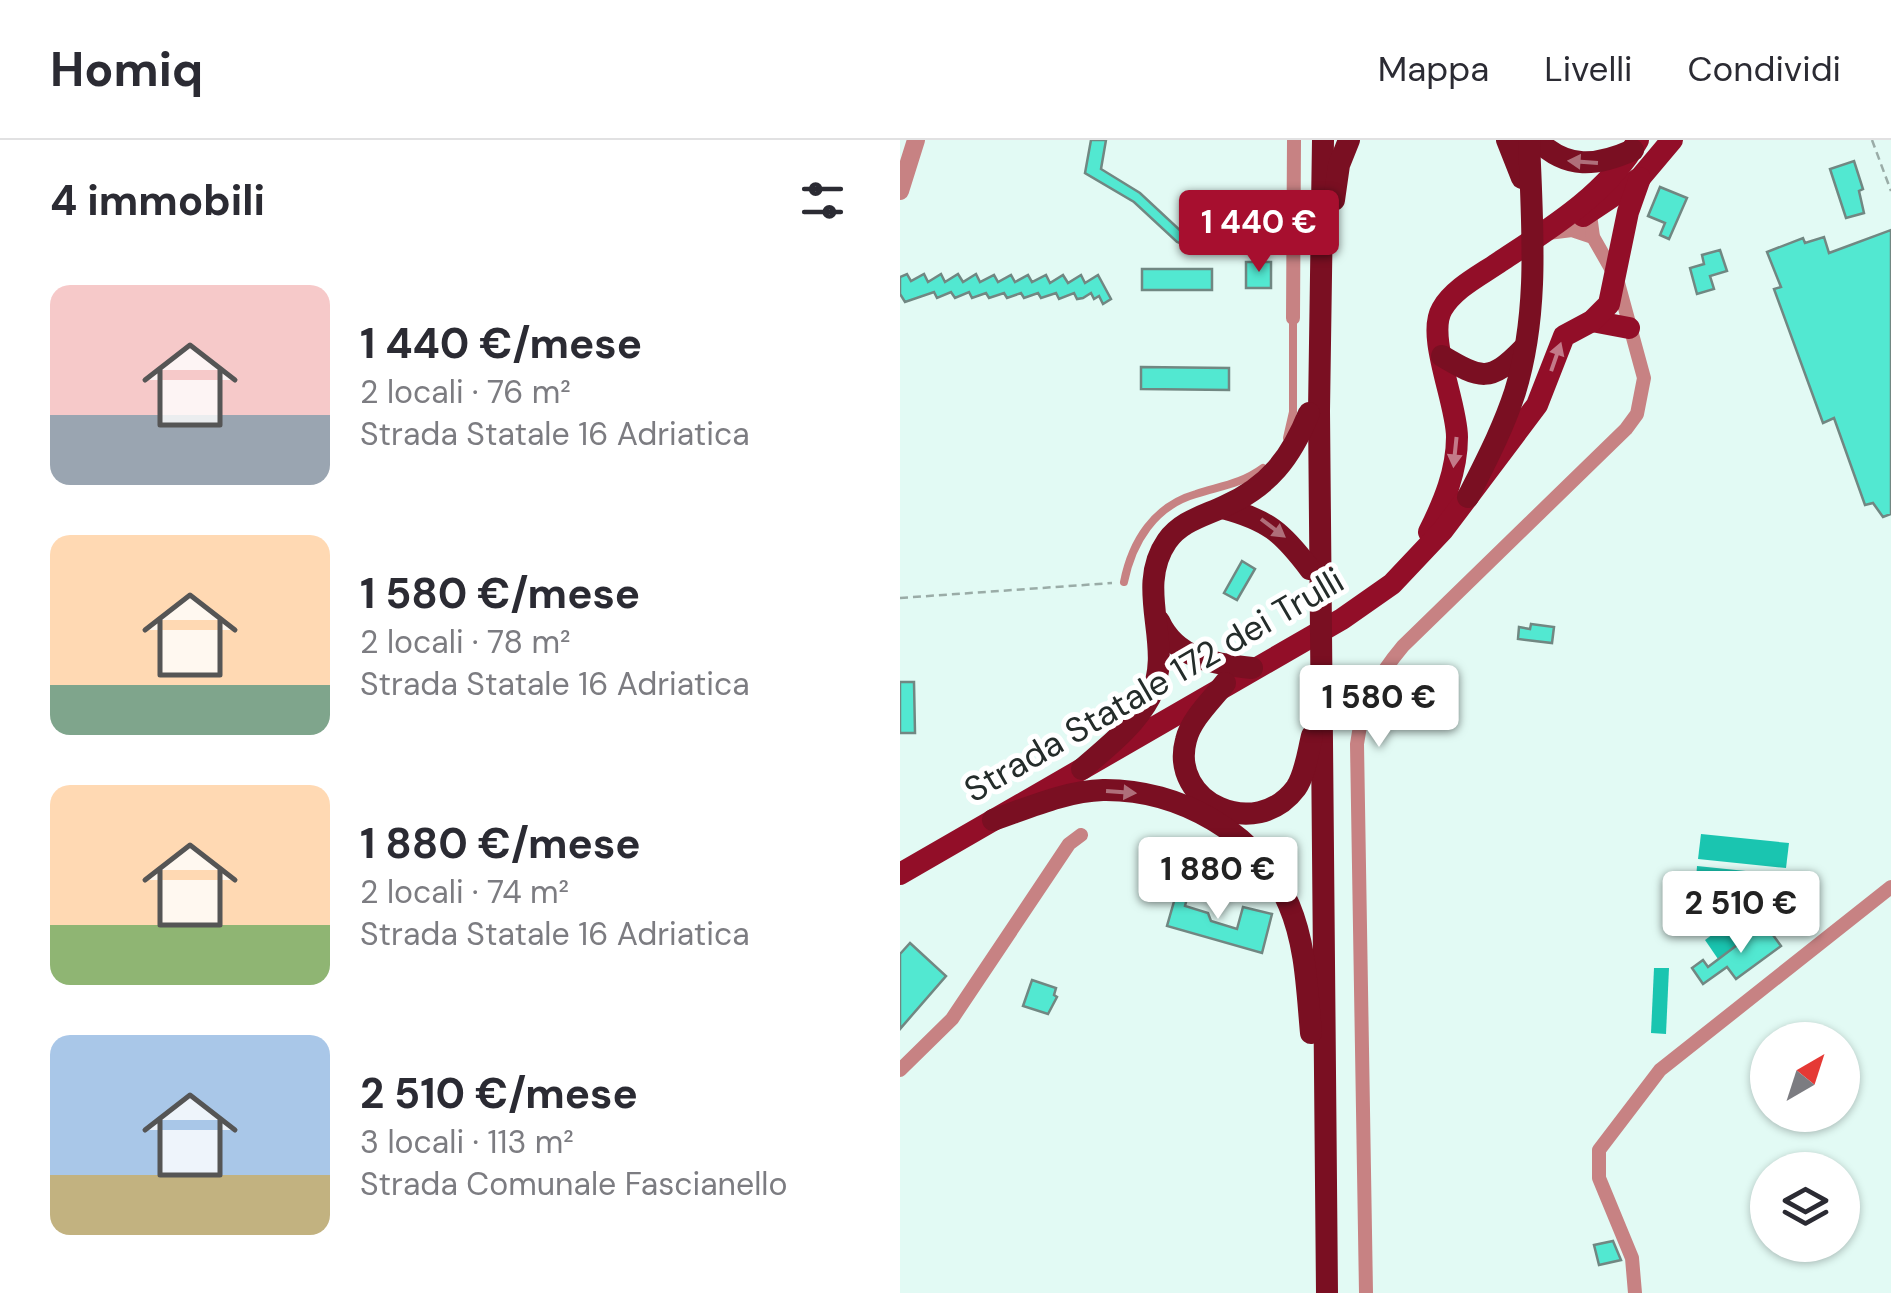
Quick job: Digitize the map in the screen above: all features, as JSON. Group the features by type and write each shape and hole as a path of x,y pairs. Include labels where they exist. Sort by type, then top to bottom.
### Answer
{"highway":[{"path":"1312,140 1309,413 1314,1293"},
{"path":"1322,140 1319,443 1326,1293"},
{"path":"1319,443 1333,205 1339,165 1350,140"},
{"path":"1507,140 1515,152 1532,208"},
{"path":"1468,497 1496,442 1525,347 1531,298 1529,140"},
{"path":"1537,140 1566,161 1590,165 1636,145"},
{"path":"1442,356 1469,372 1487,376 1504,369 1525,347"},
{"path":"1082,770 1129,728 1152,695 1160,657 1151,587 1156,562 1168,539 1186,522 1223,508 1262,486 1286,462 1309,413"},
{"path":"1223,508 1258,518 1285,536 1310,570"},
{"path":"1154,608 1165,634 1182,650 1212,663 1252,668"},
{"path":"1226,683 1186,738 1183,762 1193,787 1212,804 1240,816 1264,814 1284,802 1299,784 1312,736"},
{"path":"992,820 1061,797 1102,790 1140,793 1207,814 1239,838 1266,867 1288,903 1302,948 1312,1038"}],"main road":[{"path":"1392,584 1428,533 1452,478 1457,438 1436,330 1440,312 1453,294 1542,233 1640,178 1672,140"},
{"path":"1589,204 1636,145"},
{"path":"1392,584 1418,560 1537,404 1564,336 1592,321 1610,304 1640,178"},
{"path":"1592,321 1628,328"},
{"name":"Strada Statale 172 dei Trulli","path":"900,874 1342,618 1392,584"},
{"path":"900,864 944,849"}],"street":[{"path":"900,189 916,140"},
{"path":"1293,318 1294,140"},
{"path":"1366,1293 1357,744 1361,712 1375,683 1402,646 1626,430 1637,414 1644,378 1618,279 1594,237 1589,204"},
{"path":"1542,233 1572,230 1594,237"},
{"path":"900,1070 952,1019 1069,844 1082,835"},
{"path":"1634,1293 1632,1258 1599,1178 1599,1150 1660,1070 1891,887"}],"lane":[{"path":"1124,582 1135,545 1160,514 1194,494 1246,480 1278,454 1292,412 1293,318"}],"path":[{"path":"1872,140 1891,191"},
{"path":"900,598 1124,582"}],"shaded area":[{"path":"1701,834 1789,843 1786,868 1698,859"},
{"path":"1697,866 1786,875 1783,900 1695,892"},
{"path":"1751,906 1765,924 1718,959 1705,940"},
{"path":"1654,968 1669,968 1666,1034 1651,1033"}],"building":[{"path":"1091,140 1106,140 1101,169 1140,193 1185,235 1283,230 1283,241 1188,246 1177,242 1134,202 1085,173"},
{"path":"1854,161 1863,189 1859,191 1864,213 1846,218 1830,169"},
{"path":"1660,187 1687,198 1669,239 1660,235 1665,223 1648,216"},
{"path":"1891,230 1891,514 1883,517 1873,503 1865,505 1834,418 1823,423 1774,289 1781,287 1767,252 1803,238 1805,243 1824,237 1829,253"},
{"path":"1720,250 1727,271 1710,276 1714,289 1697,294 1690,268 1704,264 1702,255"},
{"path":"1246,262 1271,262 1271,288 1246,288"},
{"path":"1142,269 1212,269 1212,290 1142,290"},
{"path":"907,274 911,281 924,274 928,282 941,274 945,282 958,274 963,282 976,274 980,282 994,275 998,282 1011,275 1015,282 1028,275 1032,282 1046,275 1050,283 1063,275 1068,283 1081,275 1085,283 1098,275 1111,299 1103,304 1099,296 1094,299 1091,293 1077,299 1074,293 1059,299 1056,293 1024,298 1021,293 1007,298 1004,293 989,298 986,293 972,298 969,292 955,298 951,292 937,298 934,292 905,302 900,294 900,277"},
{"path":"1141,367 1229,368 1229,390 1141,389"},
{"path":"1242,561 1255,569 1237,600 1224,593"},
{"path":"1531,624 1554,627 1552,643 1518,639 1519,627 1530,629"},
{"path":"900,682 914,682 915,733 900,733"},
{"path":"1166,882 1190,887 1185,906 1208,913 1211,921 1237,929 1243,907 1272,914 1262,953 1167,926 1175,898 1163,895"},
{"path":"1765,924 1781,946 1736,979 1727,967 1703,984 1692,968 1703,960 1708,967"},
{"path":"910,943 946,976 900,1029 900,954"},
{"path":"1032,980 1056,988 1057,997 1048,1014 1023,1006"},
{"path":"1613,1241 1621,1260 1599,1265 1594,1245"}]}
